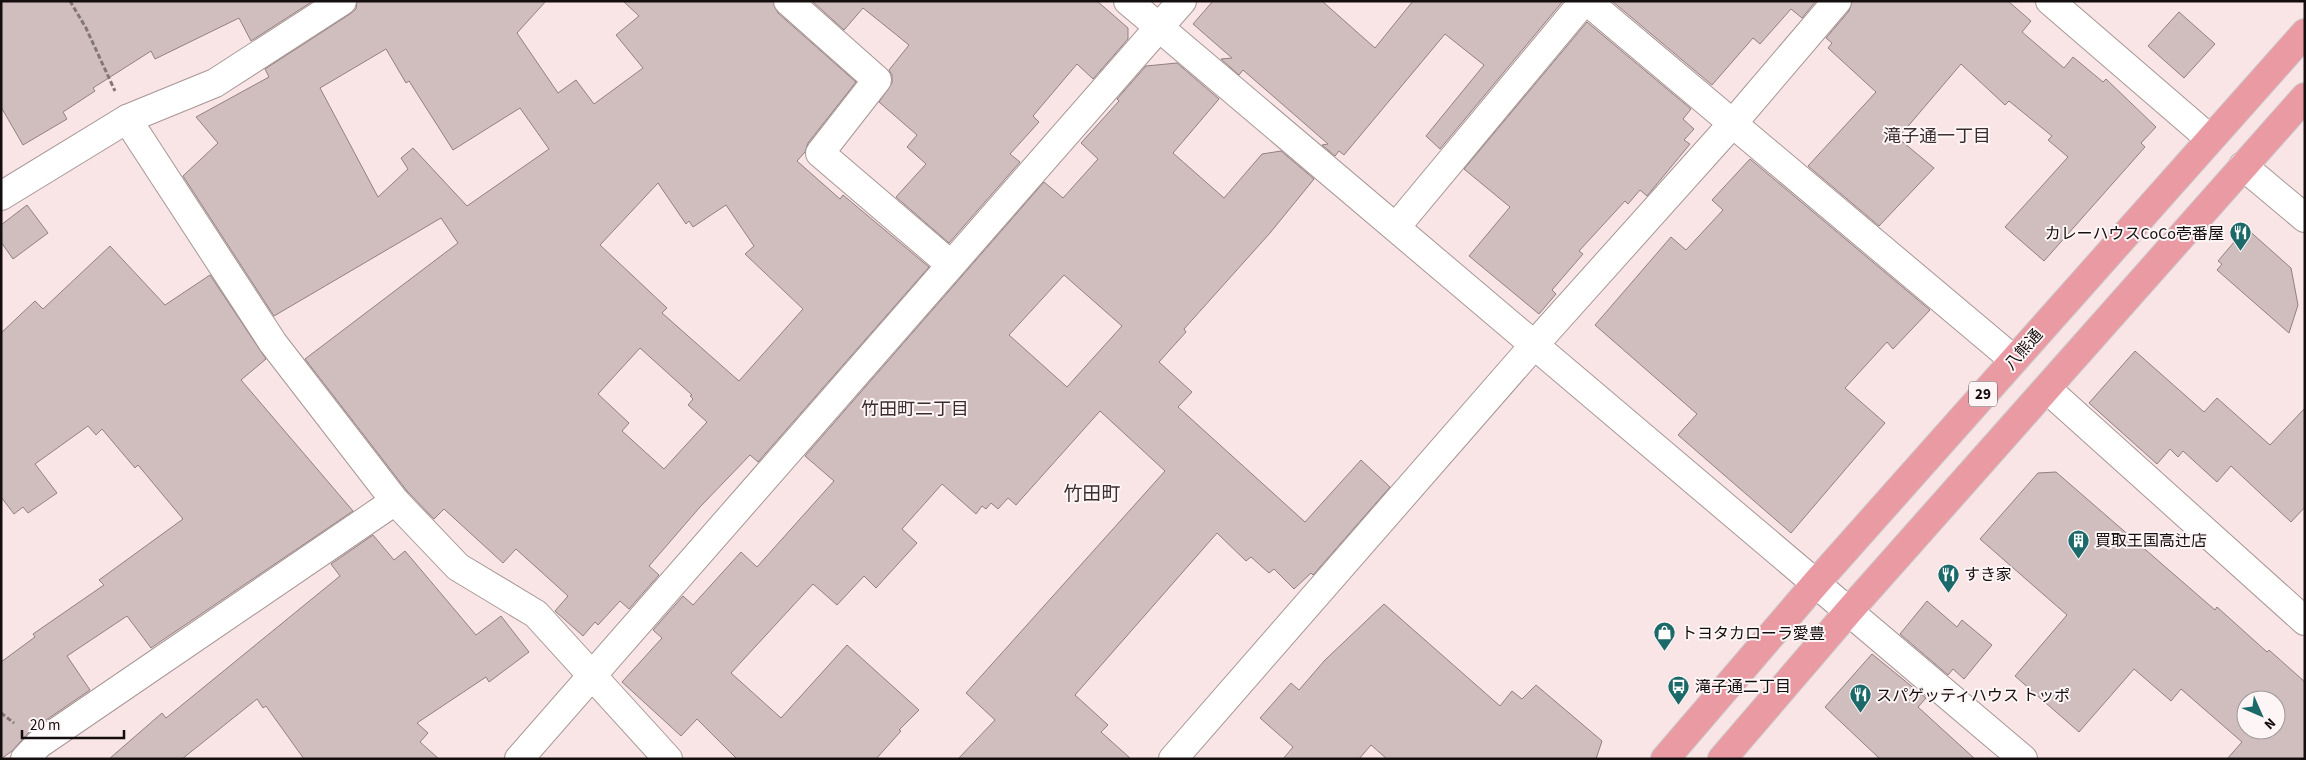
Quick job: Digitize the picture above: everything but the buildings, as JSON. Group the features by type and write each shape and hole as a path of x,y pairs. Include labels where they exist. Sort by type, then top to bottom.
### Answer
{"main road":[{"name":"八熊通","path":"1665,759 1816,583 2305,32"},
{"path":"1722,759 1849,611 2305,97"}],"street":[{"path":"1,196 127,119 214,82 342,1"},
{"path":"788,1 877,80 820,153 950,265"},
{"path":"1128,1 2024,759"},
{"path":"519,759 1182,1"},
{"path":"1396,227 1586,1 2014,360"},
{"path":"1173,759 1535,344 1733,123 1836,1"},
{"path":"2050,1 2209,138"},
{"path":"127,119 273,343 396,501 458,567 536,614 668,759"},
{"path":"2242,166 2305,218"},
{"path":"2047,389 2305,621"},
{"path":"39,754 396,501"}],"path":[{"path":"70,1 86,28 127,119"}],"place":[{"name":"カレーハウスCoCo壱番屋","path":"2240,252"},
{"name":"買取王国高辻店","path":"2079,559"},
{"name":"すき家","path":"1948,593"},
{"name":"トヨタカローラ愛豊","path":"1665,652"},
{"name":"滝子通二丁目","path":"1679,705"},
{"name":"スパゲッティハウス トッポ","path":"1860,714"}],"district":[{"name":"滝子通一丁目","path":"1937,136"},
{"name":"竹田町二丁目","path":"915,409"},
{"name":"竹田町","path":"1092,493"}]}
